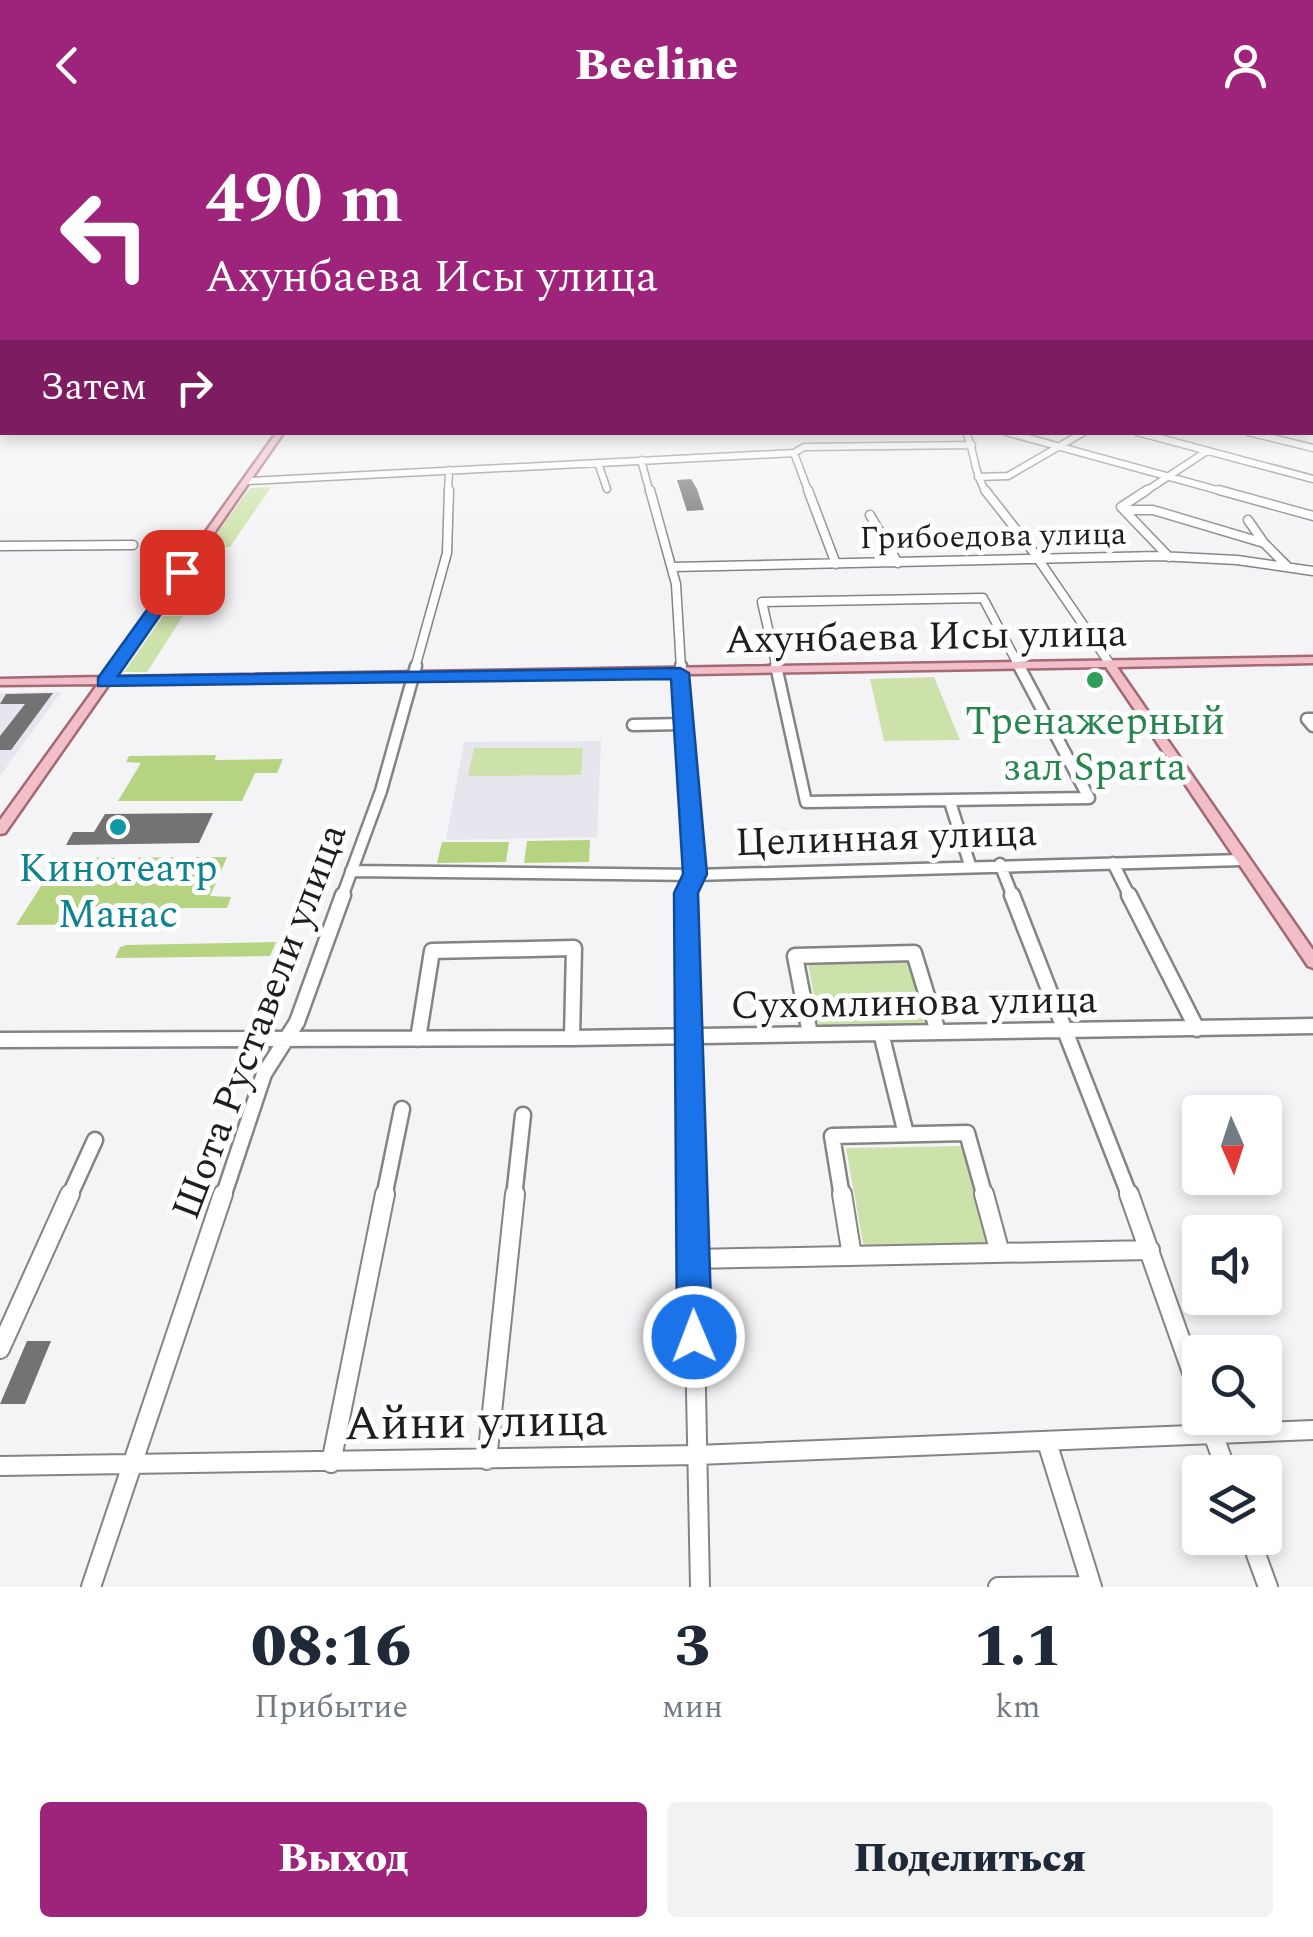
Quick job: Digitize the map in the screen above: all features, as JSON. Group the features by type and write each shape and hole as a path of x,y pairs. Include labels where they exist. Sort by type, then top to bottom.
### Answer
{"main road":[{"path":"0,830 279,435"},
{"name":"Ахунбаева Исы улица","path":"0,682 1313,660"},
{"path":"1110,664 1313,962"}],"street":[{"path":"967,435 978,477 1110,664"},
{"path":"1016,435 1313,516"},
{"path":"978,477 1008,476 1079,435"},
{"path":"1148,435 1313,479"},
{"path":"1260,435 1313,448"},
{"path":"247,481 794,452 804,447 972,445"},
{"path":"1207,451 1121,507 1153,510 1264,543"},
{"path":"794,452 836,564"},
{"path":"641,460 673,567 695,874 686,893 700,1587"},
{"path":"598,462 607,490"},
{"name":"Шота Руставели улица","path":"90,1587 264,1074 296,1022 381,791 447,553 449,470"},
{"path":"1128,510 1168,556"},
{"path":"870,515 898,563"},
{"path":"1248,520 1287,566"},
{"path":"0,546 133,545"},
{"name":"Грибоедова улица","path":"673,567 1168,556 1313,571"},
{"path":"984,598 1090,798 806,802 776,671 762,602 984,598"},
{"path":"632,725 684,724"},
{"path":"950,802 970,864"},
{"name":"Целинная улица","path":"351,871 695,874 1242,860"},
{"path":"1113,863 1197,1029"},
{"path":"1000,864 1182,1342"},
{"path":"418,1039 432,950 574,948 572,1038"},
{"path":"810,1034 795,956 914,953 938,1032"},
{"name":"Сухомлинова улица","path":"0,1040 572,1038 1313,1026"},
{"path":"880,1034 906,1134"},
{"path":"331,1463 402,1110"},
{"path":"487,1460 522,1115"},
{"path":"852,1256 832,1136 967,1133 1000,1253"},
{"path":"0,1348 96,1140"},
{"path":"692,1259 1150,1250"},
{"name":"Айни улица","path":"0,1466 697,1455 1047,1442 1182,1429"},
{"name":"Айни улица","path":"1282,1429 1313,1430"},
{"path":"998,1587 1092,1586 1047,1442"},
{"path":"1256,1555 1268,1587"}],"shaded area":[{"path":"61,692 0,776 0,693"},
{"path":"601,741 597,837 446,840 464,742"}],"green space":[{"path":"271,487 230,547 207,547 250,488"},
{"path":"163,616 183,616 147,672 124,672"},
{"path":"934,677 960,740 884,741 870,679"},
{"path":"474,748 583,748 581,775 468,776"},
{"path":"216,755 215,760 283,759 277,773 255,773 242,801 118,801 141,763 126,762 129,756"},
{"path":"590,840 589,862 524,863 527,841"},
{"path":"442,842 509,842 506,862 437,863"},
{"path":"227,857 210,896 231,897 227,908 138,908 129,924 16,925 45,880 63,879 77,858"},
{"path":"276,942 270,956 115,958 120,947 127,945"},
{"path":"911,961 929,1027 820,1029 808,963"},
{"path":"964,1146 991,1247 864,1249 846,1148"}],"building":[{"path":"691,479 704,510 687,511 677,480"},
{"path":"53,693 11,750 0,750 0,736 25,704 0,704 6,694"},
{"name":"Кинотеатр Манас","path":"213,813 199,843 66,845 73,832 94,832 105,814"},
{"path":"27,1341 51,1341 25,1404 0,1404"}],"place":[{"name":"Тренажерный зал Sparta","path":"1095,680"},
{"name":"Кинотеатр Манас","path":"118,827"}],"route":[{"path":"182,572 105,682 680,673 695,874 686,893 694,1337"}]}
